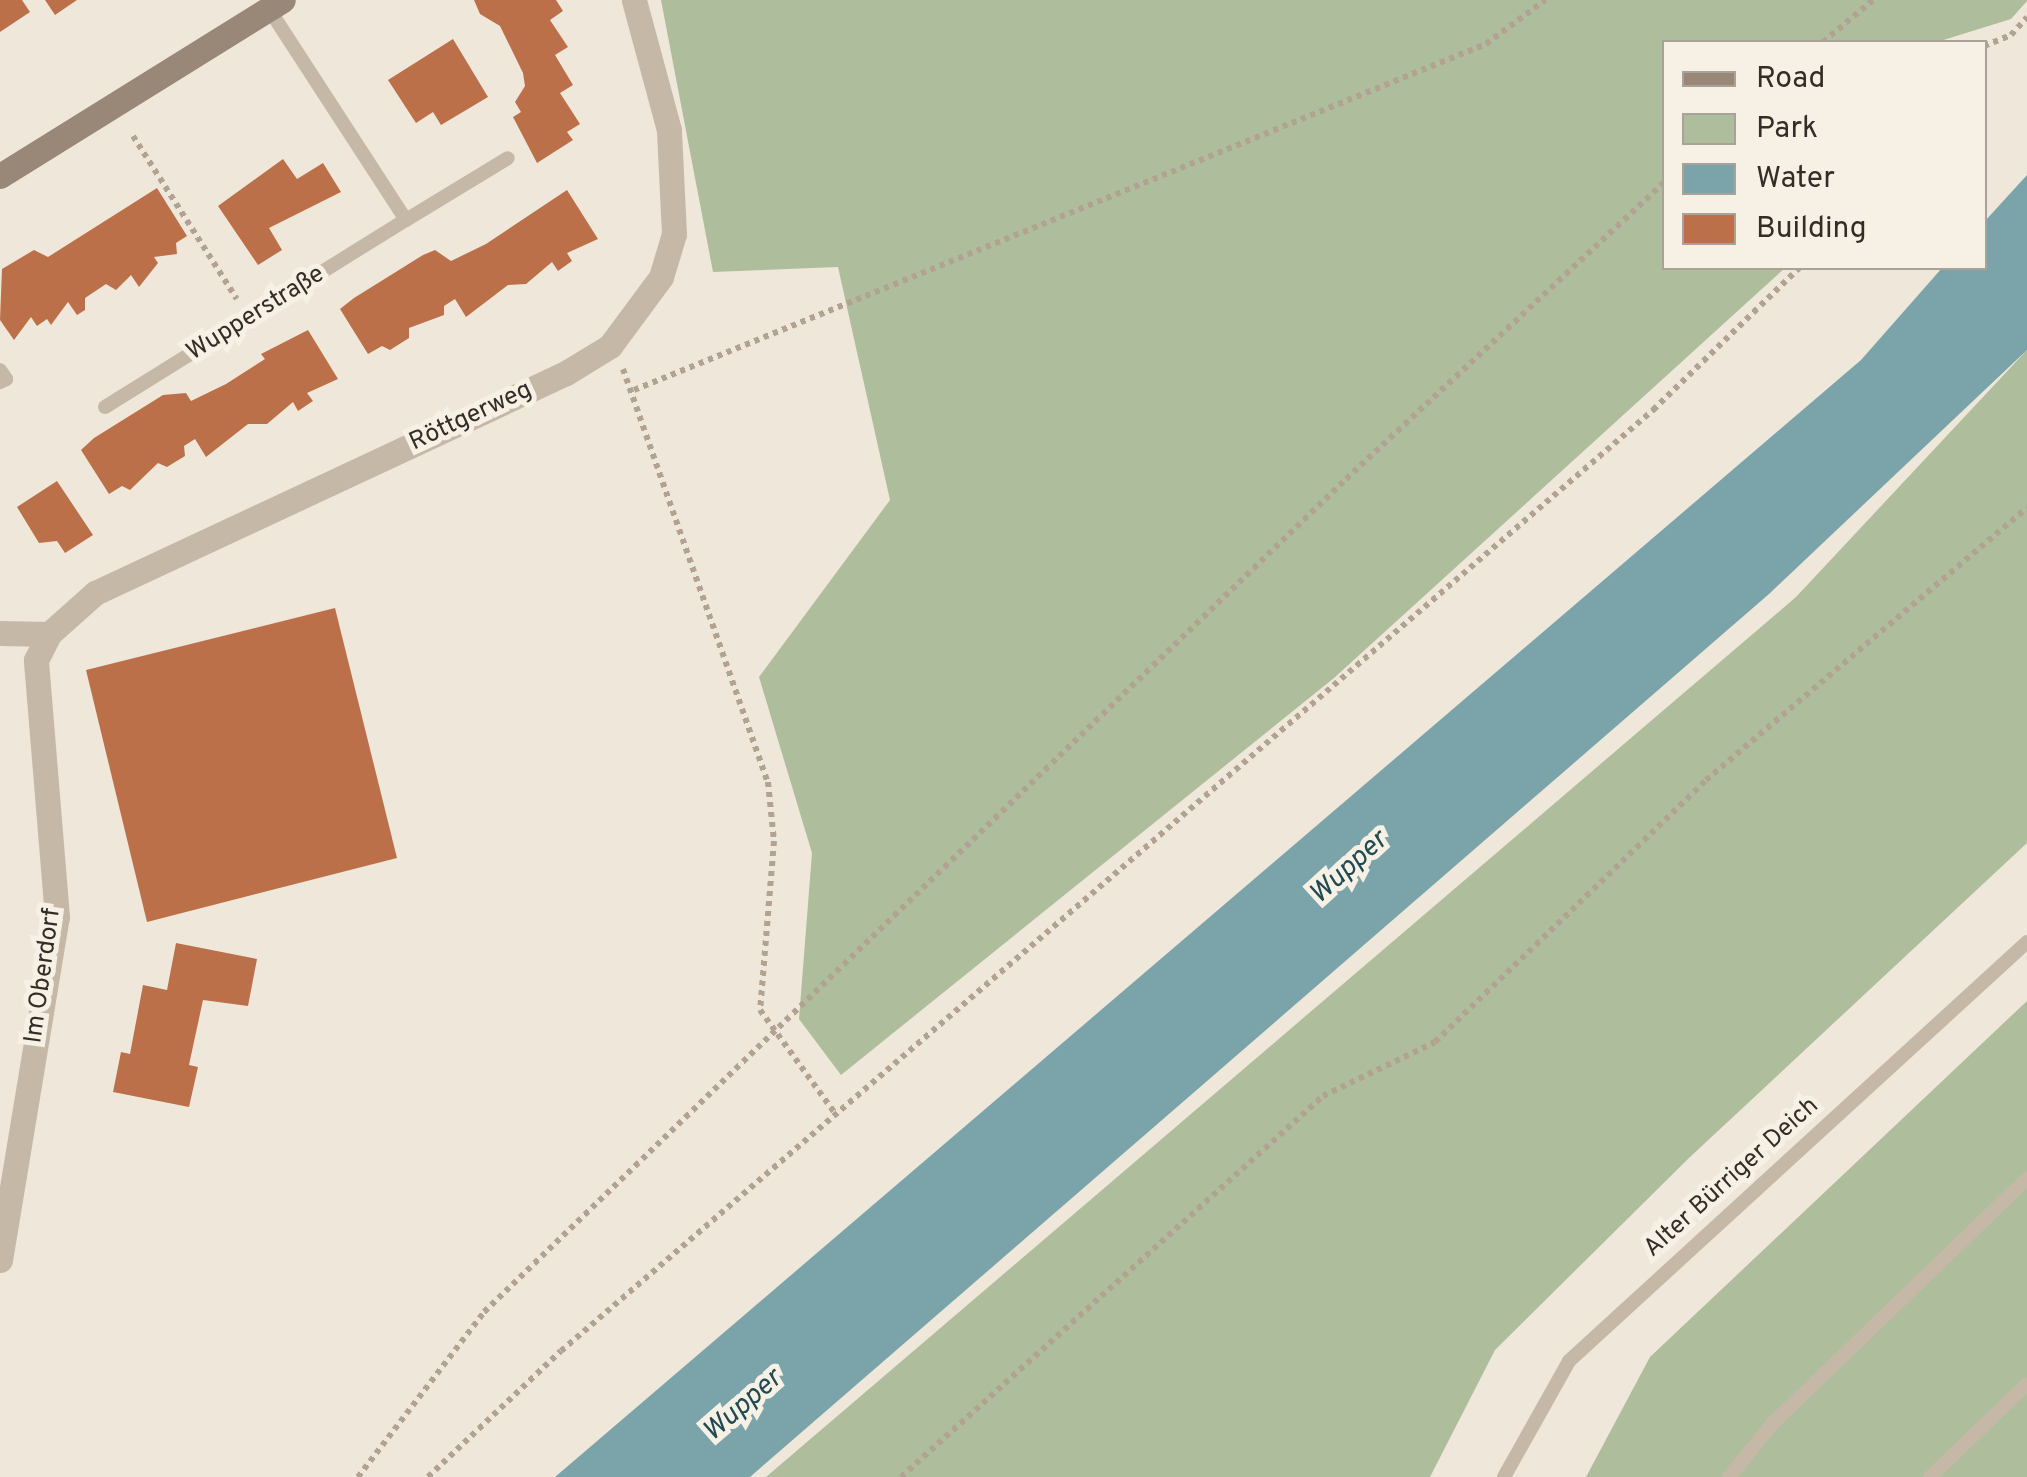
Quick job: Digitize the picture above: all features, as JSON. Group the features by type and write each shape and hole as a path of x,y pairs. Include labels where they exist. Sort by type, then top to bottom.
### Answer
{"main road":[{"path":"0,176 276,4"}],"street":[{"name":"Röttgerweg","path":"49,634 96,593 566,372 610,346 661,277 674,234 669,130 634,0"},
{"path":"0,633 49,634"},
{"name":"Im Oberdorf","path":"0,1260 56,916 36,660 49,634"}],"lane":[{"path":"276,4 406,220"},
{"name":"Wupperstraße","path":"105,407 508,158"},
{"path":"0,370 6,379 0,382"},
{"name":"Alter Bürriger Deich","path":"1504,1477 1570,1361 2027,942"},
{"path":"1729,1477 1772,1424 2027,1179"},
{"path":"1930,1477 2027,1384"}],"path":[{"path":"634,390 1486,44 1544,0"},
{"path":"1825,40 1873,0"},
{"path":"1987,45 2010,35 2027,18"},
{"path":"133,136 250,318"},
{"path":"358,1477 484,1312 1346,479 1662,184"},
{"path":"428,1477 561,1351 1653,410 1797,270"},
{"path":"610,346 634,390 768,782 774,841 760,1010 772,1034 837,1116"},
{"path":"901,1477 1323,1096 1434,1042 1706,780 2027,508"}],"green space":[{"path":"661,0 2027,0 2011,19 1943,40 1662,40 1662,270 1783,270 1334,678 841,1075 799,1019 812,853 759,677 890,500 838,267 713,272"},
{"path":"2027,350 2027,843 1690,1157 1495,1350 1430,1477 766,1477 1796,597"},
{"path":"2027,1001 2027,1477 1586,1477 1650,1357"}],"water":[{"name":"Wupper","path":"2027,175 2027,350 1769,594 750,1477 555,1477 1861,360 1940,270 1987,270 1987,219"}],"building":[{"path":"0,0 22,0 30,12 0,32"},
{"path":"45,0 77,0 55,15"},
{"path":"474,0 556,0 563,11 550,20 568,47 555,55 573,85 560,93 580,124 567,132 573,140 537,163 513,117 521,112 515,102 525,86 523,73 500,26 480,14"},
{"path":"453,39 488,97 441,125 433,112 416,123 388,80"},
{"path":"283,159 297,179 323,163 341,192 269,228 282,250 258,265 218,206"},
{"path":"157,188 187,236 176,243 177,254 154,257 158,263 139,287 131,275 116,290 106,284 85,298 85,310 77,315 68,302 51,325 47,319 37,326 31,317 14,340 0,320 2,269 34,250 48,257"},
{"path":"567,190 598,239 567,253 572,261 558,271 552,262 526,284 508,285 466,317 455,299 444,306 444,315 409,328 409,338 390,350 382,346 368,354 340,309 423,255 435,250 451,261 486,244"},
{"path":"308,330 338,379 307,393 313,401 298,411 293,402 267,424 248,424 206,457 195,439 184,446 185,456 167,467 158,463 130,490 122,486 109,494 81,450 94,438 163,395 186,393 191,401 226,384 265,359 261,354"},
{"path":"57,481 93,535 65,553 57,541 39,543 17,507"},
{"path":"335,608 397,858 147,922 86,670"},
{"path":"176,943 257,959 248,1006 203,1000 189,1065 198,1067 189,1107 113,1092 121,1052 130,1054 143,985 167,990"}]}
